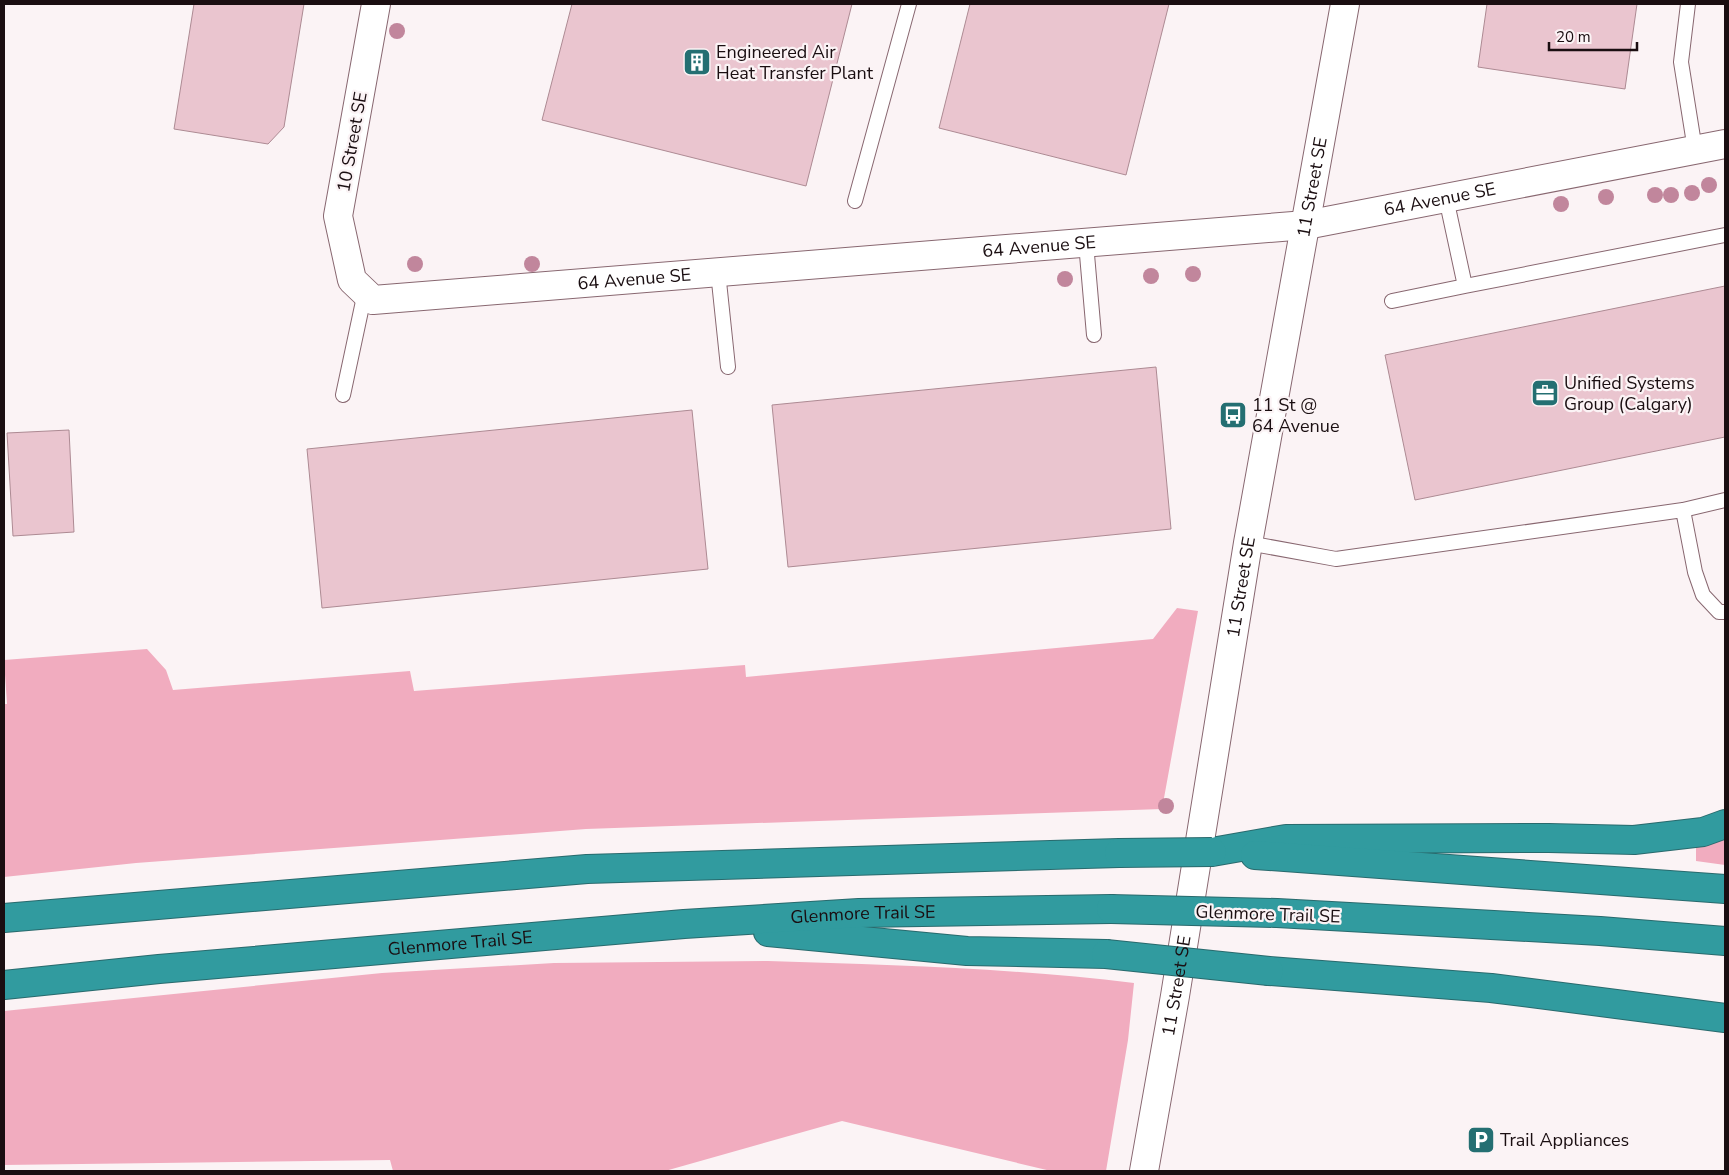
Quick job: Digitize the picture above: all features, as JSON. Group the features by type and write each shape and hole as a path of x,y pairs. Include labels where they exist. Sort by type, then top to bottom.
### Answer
{"highway":[{"path":"4,918 586,869 1119,853 1212,852 1549,838 1634,840 1703,832 1725,824"},
{"path":"1285,848 1725,889"},
{"name":"Glenmore Trail SE","path":"4,985 159,969 684,924 859,913 1111,909 1277,913 1600,931 1725,942"},
{"path":"684,924 967,951 1106,954 1269,971 1491,988 1725,1018"},
{"path":"1491,988 1725,1037"}],"street":[{"name":"10 Street SE","path":"358,286 338,216 376,4"},
{"name":"11 Street SE","path":"1144,1171 1175,996 1248,542 1344,4"},
{"name":"64 Avenue SE","path":"358,286 373,300 1306,225 1725,144"}],"lane":[{"path":"855,201 909,4"},
{"path":"1688,4 1681,62 1695,150"},
{"path":"1446,198 1465,286"},
{"path":"1392,301 1725,235"},
{"path":"1086,243 1094,335"},
{"path":"718,272 728,367"},
{"path":"343,395 358,286"},
{"path":"1248,542 1336,559 1683,510 1725,500"},
{"path":"1683,510 1695,572 1703,595 1719,612 1725,612"}],"shaded area":[{"path":"1177,608 1198,611 1162,809 586,829 136,863 4,877 4,704 7,704 4,660 147,649 166,670 173,690 410,671 414,691 745,665 746,677 1153,639"},
{"path":"1725,838 1725,865 1696,861 1696,847"},
{"path":"768,961 997,971 1134,983 1128,1040 1106,1171 1051,1171 842,1121 665,1171 393,1171 390,1160 4,1165 4,1011 382,973 554,963"}],"building":[{"path":"194,4 304,4 284,127 268,144 174,129"},
{"name":"Engineered Air Heat Transfer Plant","path":"572,4 852,4 806,186 542,120"},
{"path":"970,4 1169,4 1126,175 939,128"},
{"path":"1487,4 1637,4 1625,89 1478,67"},
{"path":"1725,286 1725,437 1415,500 1385,355"},
{"path":"1156,367 1171,529 788,567 772,405"},
{"path":"692,410 708,569 322,608 307,449"},
{"path":"69,430 74,532 13,536 7,433"}],"place":[{"name":"Engineered Air Heat Transfer Plant","path":"697,62"},
{"name":"Unified Systems Group (Calgary)","path":"1545,393"},
{"name":"11 St @ 64 Avenue","path":"1233,415"},
{"name":"Trail Appliances","path":"1481,1140"}]}
